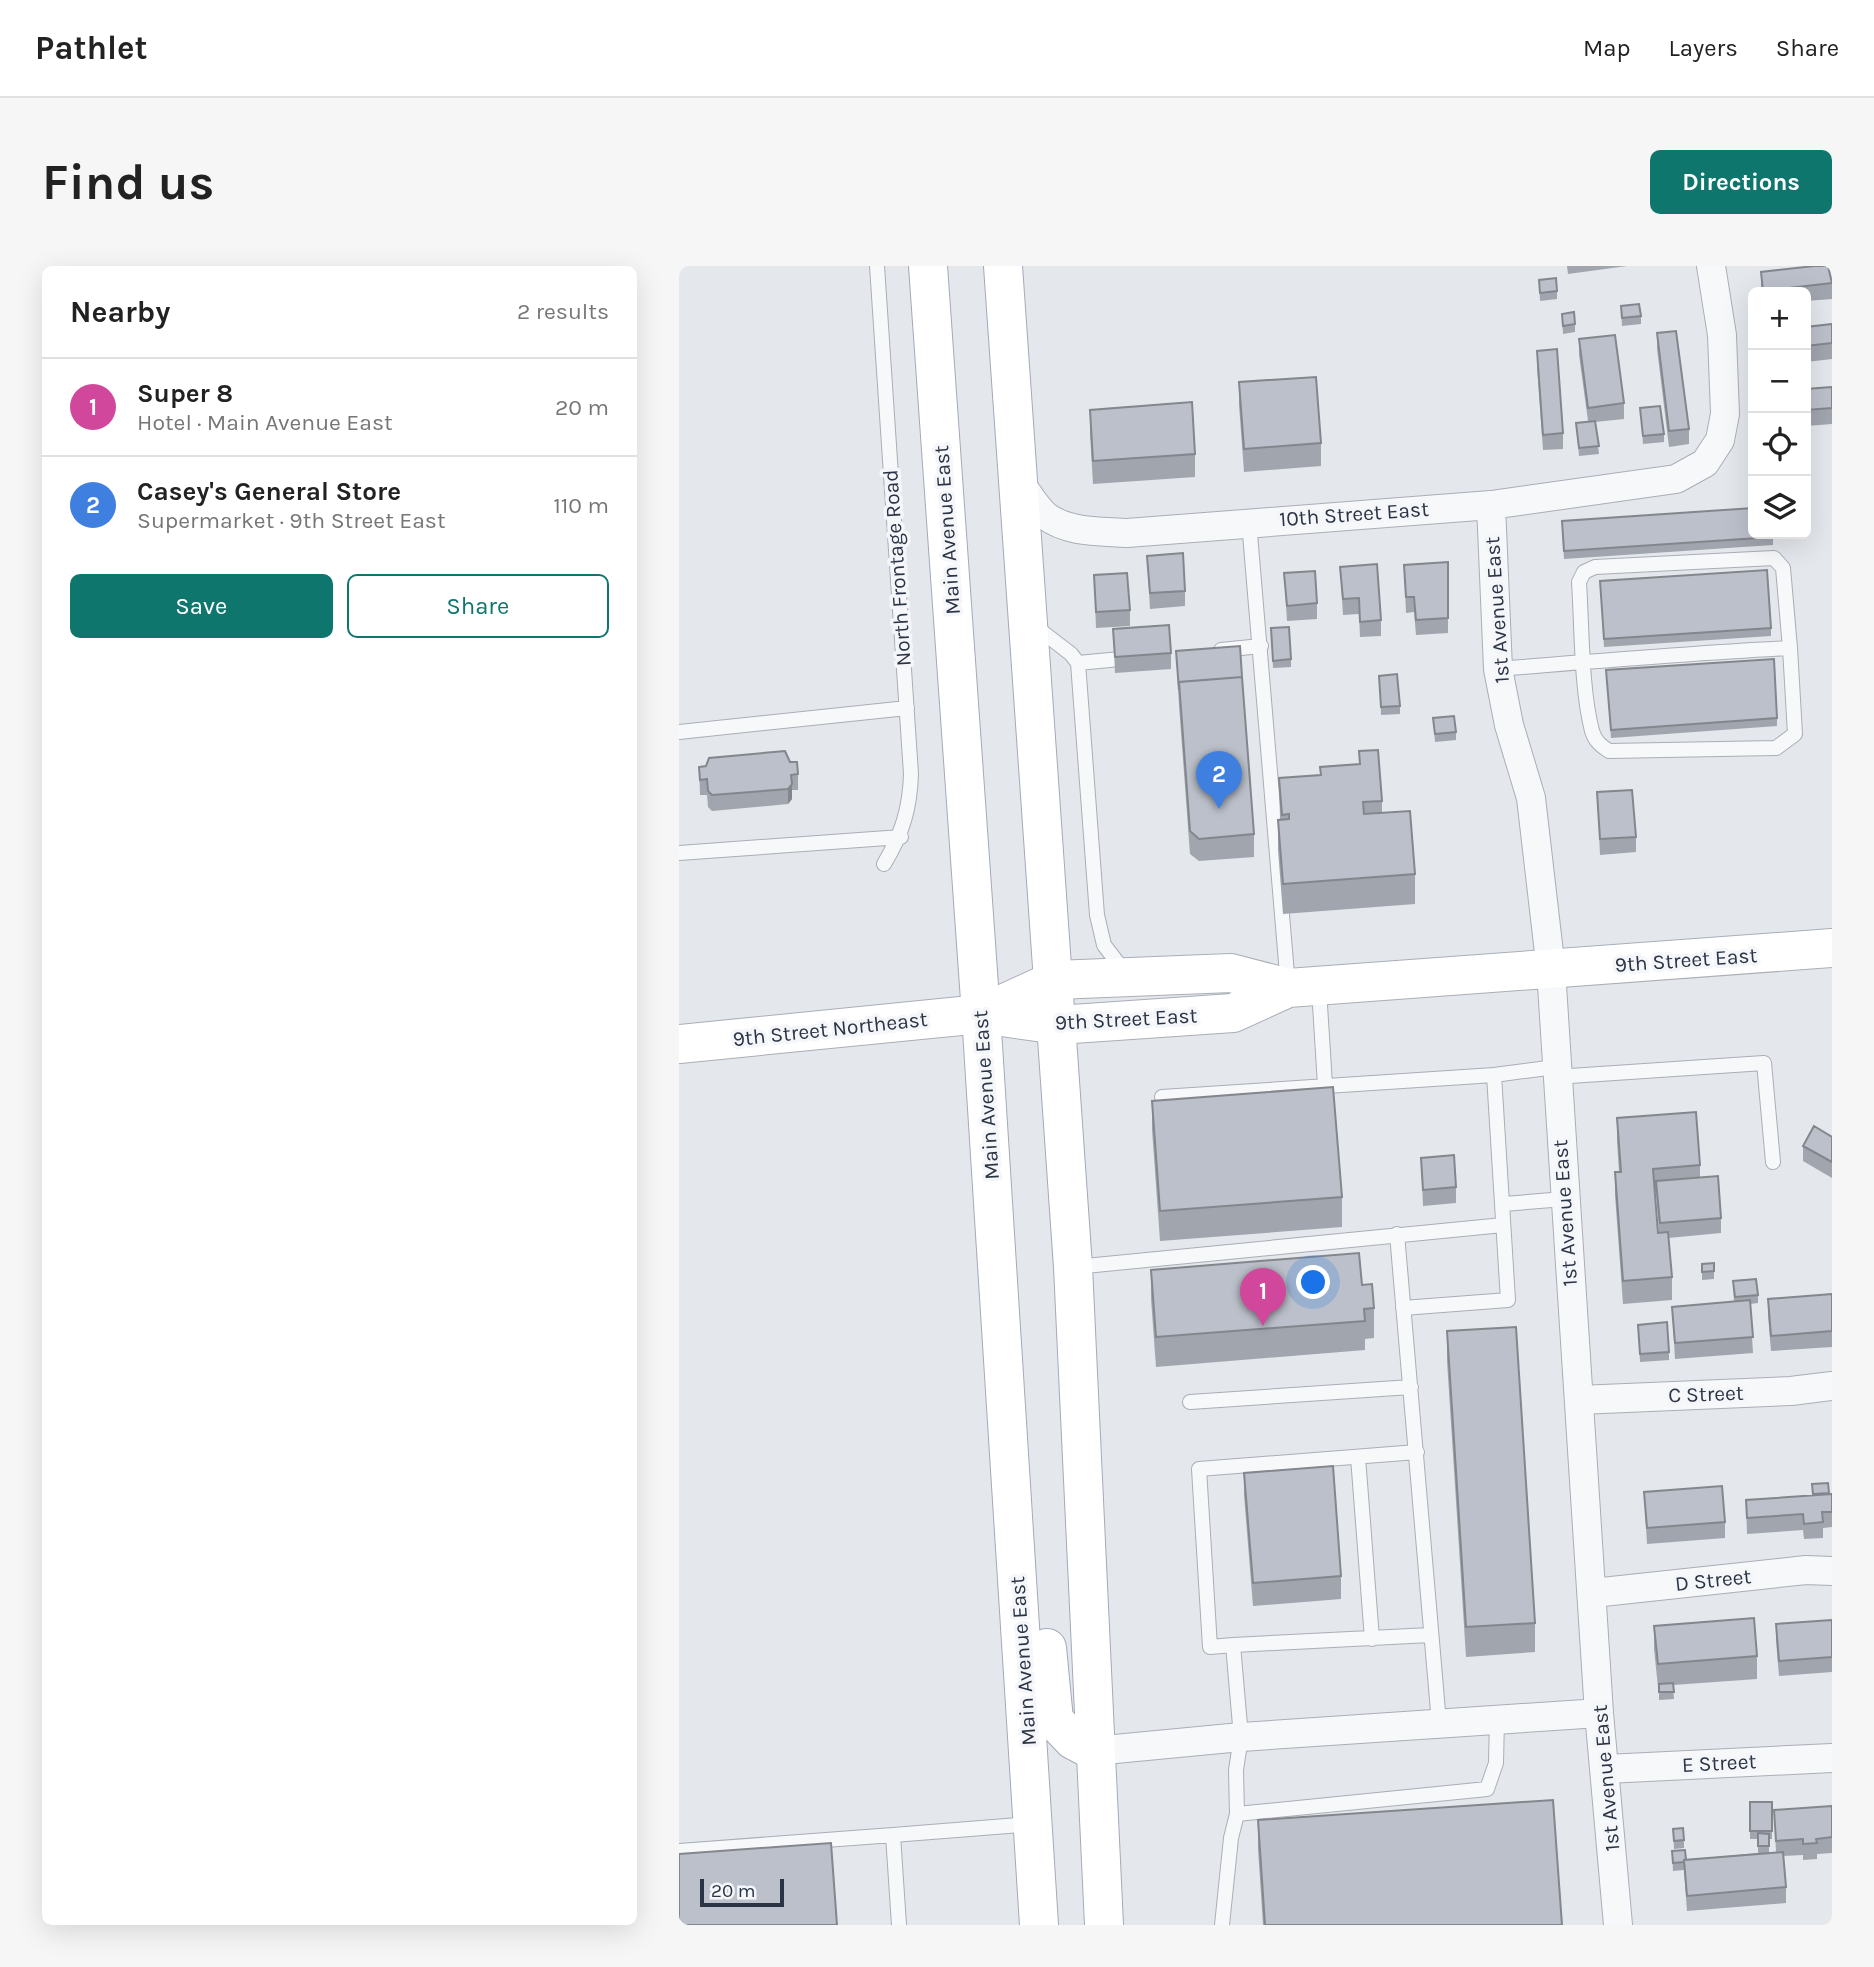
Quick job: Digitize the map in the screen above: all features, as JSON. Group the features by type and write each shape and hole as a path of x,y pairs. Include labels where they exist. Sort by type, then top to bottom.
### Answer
{"main road":[{"name":"Main Avenue East","path":"928,266 981,1014 1039,1925"},
{"path":"1003,266 1073,1267 1104,1925"},
{"name":"9th Street East","path":"981,1014 1055,980 1231,973 1303,987 1832,948"},
{"name":"9th Street East","path":"981,1014 1058,1025 1233,1013 1303,987"},
{"name":"9th Street Northeast","path":"679,1044 981,1014"},
{"path":"1008,1433 1036,1513 1054,1720 1073,1740 1094,1751"}],"street":[{"name":"10th Street East","path":"1018,480 1045,515 1083,530 1127,533 1491,505 1676,479 1705,463 1720,440 1726,385 1722,335 1711,266"},
{"name":"1st Avenue East","path":"1491,505 1498,669 1509,726 1531,798 1551,970 1555,1072 1593,1593 1599,1713 1619,1925"},
{"name":"C Street","path":"1579,1400 1832,1386"},
{"name":"D Street","path":"1593,1593 1806,1570 1832,1571"},
{"path":"1094,1751 1241,1737 1599,1713"},
{"name":"E Street","path":"1606,1769 1832,1758"}],"lane":[{"name":"North Frontage Road","path":"877,266 907,708 910,804 901,837 884,864"},
{"path":"1249,522 1261,646 1303,987 1325,1085"},
{"path":"1774,558 1783,568 1790,648 1795,734 1776,748 1609,751 1599,744 1593,731 1584,662 1579,582 1584,572 1595,567 1774,558"},
{"path":"1029,619 1078,663 1097,915 1104,945 1112,960 1130,977"},
{"path":"1209,651 1261,646"},
{"path":"1498,669 1652,654 1790,648"},
{"path":"1078,663 1143,657"},
{"path":"679,732 907,708"},
{"path":"679,853 901,837"},
{"path":"1162,1097 1494,1075 1764,1063 1773,1162"},
{"path":"1403,1308 1508,1300 1494,1075"},
{"path":"1504,1204 1564,1199"},
{"path":"1073,1267 1503,1225"},
{"path":"1397,1234 1439,1723"},
{"path":"1190,1402 1411,1387"},
{"path":"1416,1452 1199,1469 1210,1647 1430,1635"},
{"path":"1357,1457 1372,1639"},
{"path":"1223,1925 1231,1838 1237,1814 1236,1770 1241,1737 1233,1645"},
{"path":"1237,1814 1486,1789 1496,1763 1497,1718"},
{"path":"679,1851 1033,1824"},
{"path":"893,1835 899,1925"}],"building":[{"path":"1828,266 1832,283 1763,287 1761,272"},
{"path":"1556,278 1557,291 1540,293 1539,280"},
{"path":"1639,304 1641,316 1622,318 1621,306"},
{"path":"1574,312 1575,324 1563,326 1562,314"},
{"path":"1832,324 1832,343 1811,345 1811,326"},
{"path":"1676,331 1689,429 1669,431 1657,333"},
{"path":"1615,335 1624,403 1588,408 1579,339"},
{"path":"1557,349 1563,433 1543,435 1537,351"},
{"path":"1316,377 1321,443 1244,449 1239,382"},
{"path":"1832,387 1832,408 1811,410 1811,389"},
{"path":"1192,402 1195,454 1093,461 1090,410"},
{"path":"1660,406 1664,434 1643,436 1640,408"},
{"path":"1595,421 1599,446 1579,448 1576,423"},
{"path":"1748,508 1748,539 1564,551 1562,521"},
{"path":"1183,553 1185,591 1150,593 1147,556"},
{"path":"1448,562 1448,618 1416,620 1414,597 1406,597 1404,565"},
{"path":"1377,564 1381,620 1360,622 1359,598 1343,599 1340,567"},
{"path":"1767,570 1771,628 1604,639 1600,581"},
{"path":"1315,571 1317,603 1287,606 1284,573"},
{"path":"1127,573 1130,610 1096,612 1094,575"},
{"path":"1169,625 1171,653 1115,657 1113,629"},
{"path":"1289,627 1291,659 1273,661 1271,628"},
{"path":"1240,646 1242,677 1179,682 1179,690 1176,651"},
{"path":"1774,659 1777,718 1611,730 1606,670"},
{"path":"1397,674 1400,706 1381,707 1379,676"},
{"path":"1242,677 1254,834 1199,839 1190,831 1179,682"},
{"path":"1454,716 1456,732 1435,734 1433,718"},
{"path":"1378,750 1382,801 1363,802 1364,814 1410,811 1415,874 1283,884 1278,820 1289,819 1289,814 1282,815 1279,778 1321,775 1320,767 1360,764 1359,751"},
{"path":"785,751 790,762 797,762 798,774 791,775 792,784 788,789 712,795 708,791 707,779 700,780 699,767 706,766 709,758"},
{"path":"1632,790 1636,837 1600,839 1597,792"},
{"path":"1333,1087 1342,1197 1160,1211 1152,1101"},
{"path":"1696,1112 1700,1165 1653,1169 1658,1233 1668,1232 1672,1277 1623,1281 1615,1172 1621,1172 1617,1118"},
{"path":"1814,1126 1832,1137 1832,1162 1803,1146"},
{"path":"1454,1155 1456,1187 1423,1190 1421,1158"},
{"path":"1718,1176 1721,1218 1660,1223 1656,1181"},
{"path":"1359,1253 1362,1285 1372,1284 1374,1308 1364,1309 1365,1321 1156,1337 1151,1270"},
{"path":"1714,1263 1714,1271 1702,1272 1702,1264"},
{"path":"1756,1279 1758,1295 1735,1297 1733,1281"},
{"path":"1832,1294 1832,1331 1771,1336 1768,1299"},
{"path":"1750,1300 1753,1337 1675,1343 1672,1307"},
{"path":"1667,1322 1669,1352 1640,1354 1638,1325"},
{"path":"1516,1327 1535,1623 1466,1627 1447,1331"},
{"path":"1333,1466 1341,1576 1253,1583 1244,1473"},
{"path":"1828,1483 1829,1493 1813,1494 1812,1484"},
{"path":"1722,1486 1725,1522 1647,1528 1644,1492"},
{"path":"1832,1494 1832,1512 1822,1512 1823,1522 1804,1524 1803,1514 1747,1518 1746,1500"},
{"path":"1754,1618 1757,1656 1658,1664 1654,1626"},
{"path":"1832,1620 1832,1657 1779,1661 1776,1624"},
{"path":"1673,1683 1674,1692 1659,1692 1659,1684"},
{"path":"1553,1800 1562,1925 1265,1925 1258,1820"},
{"path":"1750,1802 1772,1802 1772,1831 1750,1831"},
{"path":"1832,1806 1832,1837 1816,1839 1817,1843 1803,1844 1803,1839 1776,1841 1774,1810"},
{"path":"1683,1828 1684,1840 1674,1841 1673,1829"},
{"path":"1758,1833 1769,1834 1769,1846 1758,1846"},
{"path":"831,1843 837,1925 679,1925 679,1854"},
{"path":"1685,1850 1686,1860 1673,1863 1672,1851"},
{"path":"1783,1852 1786,1887 1687,1896 1684,1860"}],"place":[{"name":"Casey's General Store","path":"1219,809"},
{"name":"Super 8","path":"1263,1326"}]}
